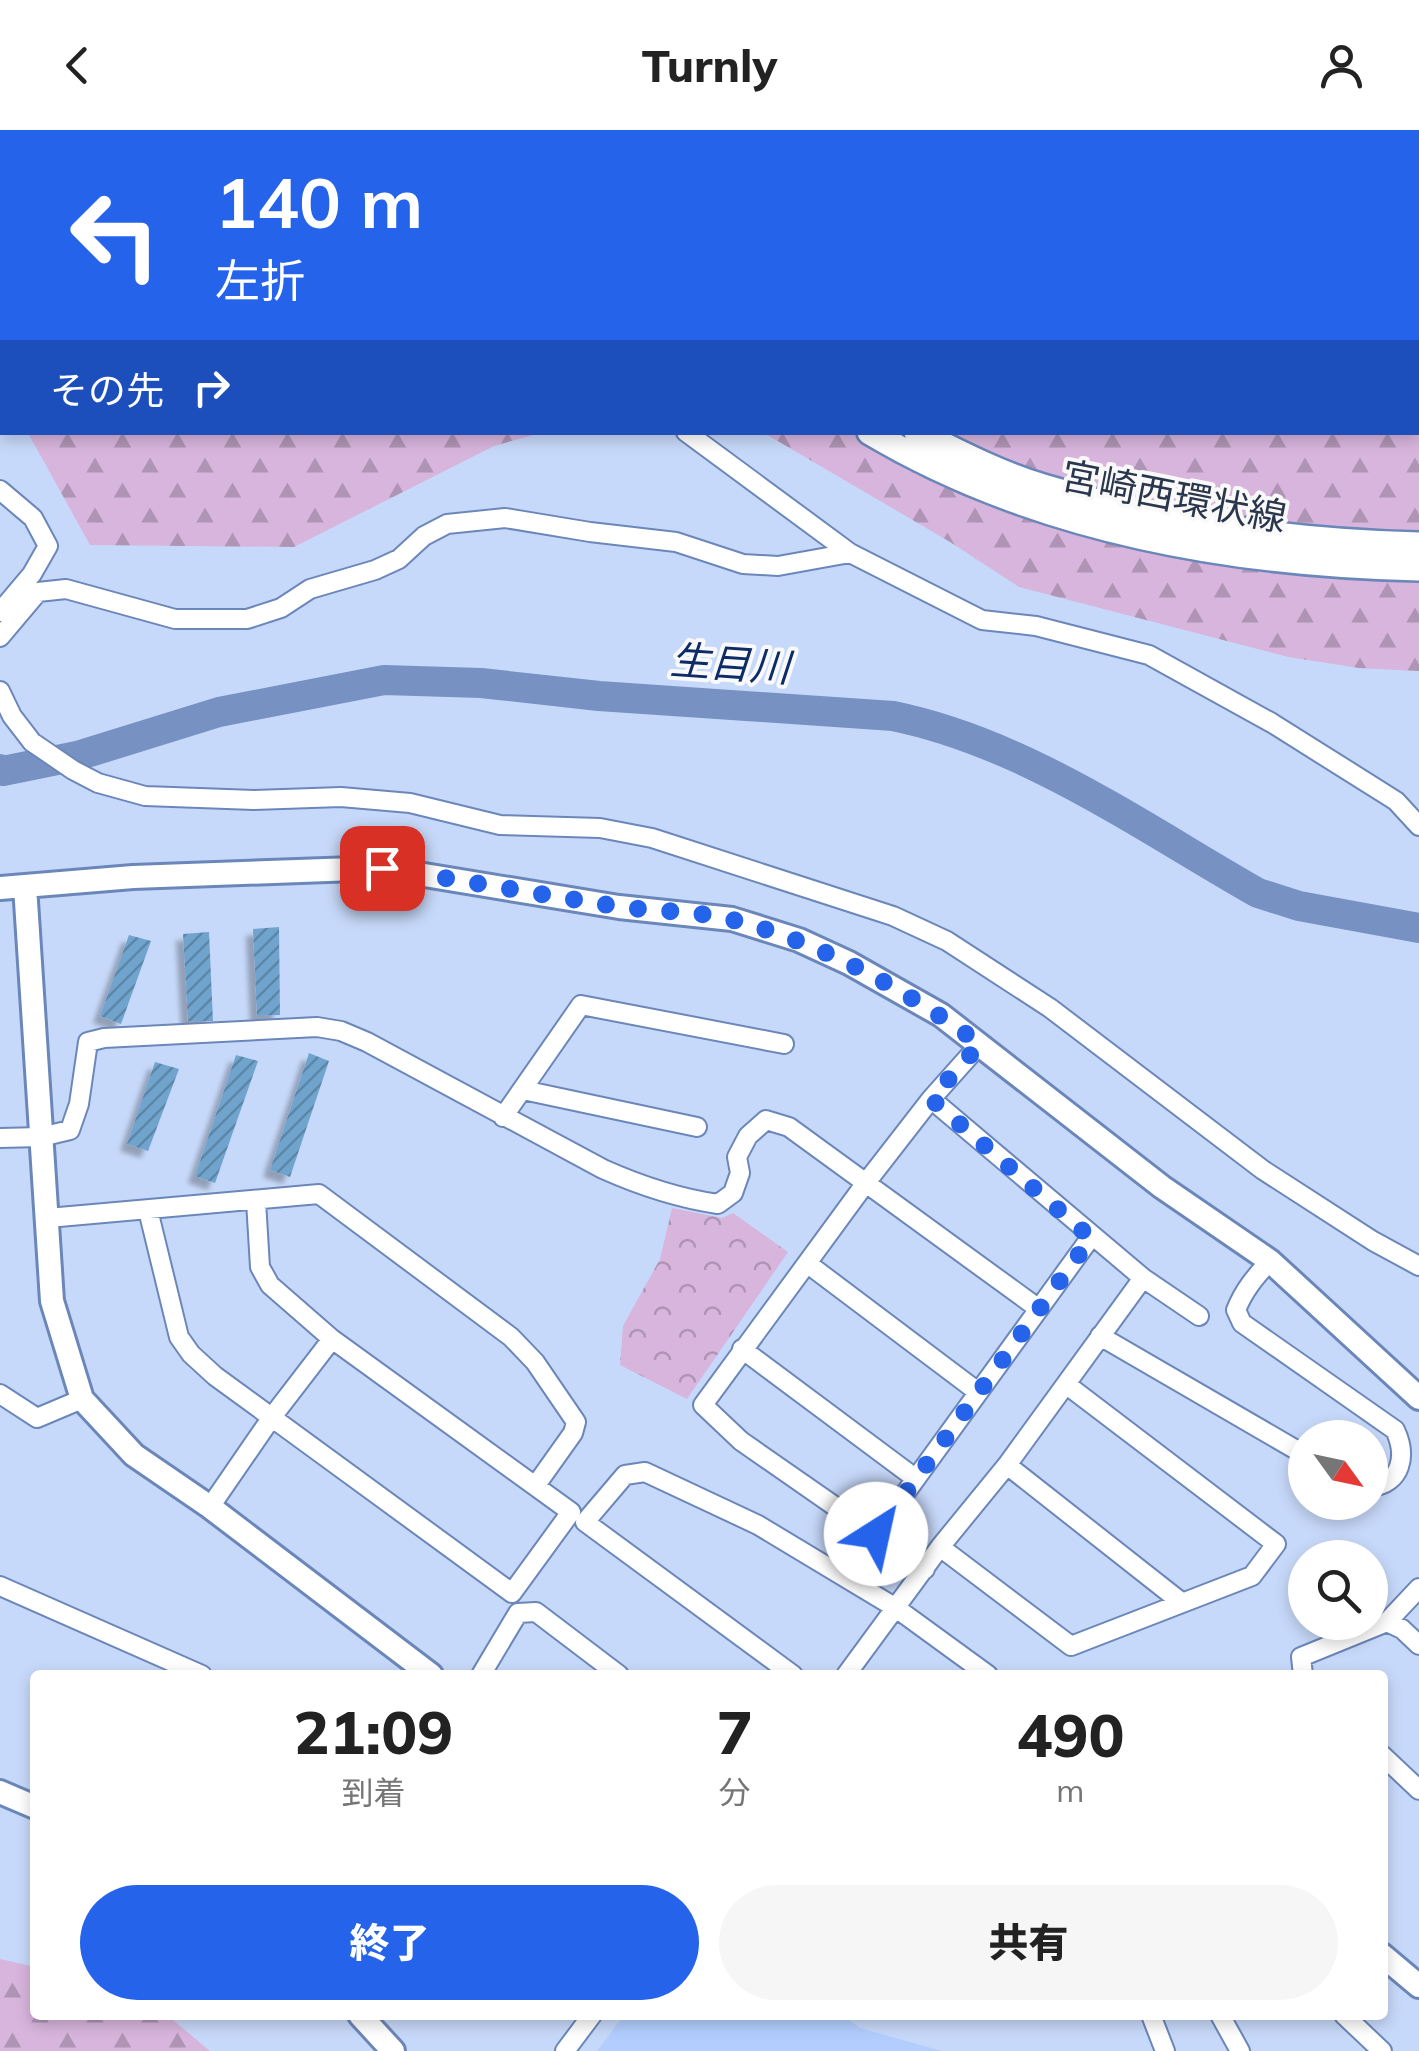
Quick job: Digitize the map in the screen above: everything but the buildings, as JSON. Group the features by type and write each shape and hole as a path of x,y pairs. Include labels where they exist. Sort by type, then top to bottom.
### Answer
{"main road":[{"name":"宮崎西環状線","path":"876,435 1016,501 1130,534 1260,557 1419,568"},
{"name":"宮崎西環状線","path":"924,435 1040,486 1180,522 1344,543 1419,545"}],"street":[{"path":"690,435 850,553 982,620 1036,626 1149,654 1272,723 1396,801 1419,826"},
{"path":"0,490 33,518 48,546 32,574 0,612"},
{"path":"0,637 38,592 66,588 175,619 246,619 281,608 310,590 399,559 424,536 447,524 505,518 676,542 743,564 778,566 850,553"},
{"path":"0,691 12,716 32,742 86,777 145,796 254,800 342,796 410,803 500,824 600,828 652,838 893,916 946,941 1050,1008 1263,1170 1419,1266"},
{"path":"0,888 133,877 382,868 619,907 732,919 799,940 942,1015 1162,1187 1270,1261 1419,1398"},
{"path":"25,886 52,1301 82,1399 134,1456 210,1507 424,1670"},
{"path":"503,1117 581,1005 784,1044"},
{"path":"0,1138 41,1137 70,1130 79,1104 88,1042 317,1027 368,1042 603,1169 684,1199 718,1204 733,1193 740,1174 737,1157 748,1136 766,1120 788,1128 1039,1309"},
{"path":"925,1569 741,1441 703,1405 865,1184 980,1044"},
{"path":"523,1090 697,1128"},
{"path":"931,1099 1091,1238 1198,1316"},
{"path":"48,1218 319,1194 511,1337 535,1362 576,1422 573,1433 536,1485"},
{"path":"148,1210 183,1346 206,1369 512,1593 571,1512 332,1339 270,1285 260,1266 256,1201"},
{"path":"876,1534 1091,1238"},
{"path":"1270,1261 1247,1285 1236,1310 1242,1323 1380,1420"},
{"path":"808,1264 978,1392"},
{"path":"850,1670 1067,1385 1143,1278"},
{"path":"1100,1336 1288,1445"},
{"path":"210,1507 272,1416 332,1339"},
{"path":"742,1349 915,1478"},
{"path":"940,1548 1071,1646 1252,1576 1276,1544 1067,1385"},
{"path":"0,1394 36,1418 82,1399"},
{"path":"1388,1425 1402,1445 1402,1464 1388,1481"},
{"path":"1007,1465 1181,1602"},
{"path":"786,1670 585,1522 625,1475 645,1472 758,1525 896,1608 981,1670"},
{"path":"0,1586 191,1670"},
{"path":"1388,1621 1419,1588"},
{"path":"484,1670 518,1613 536,1612 612,1670"},
{"path":"1388,1622 1402,1628 1419,1645"},
{"path":"1302,1670 1301,1657 1343,1640"},
{"path":"1388,1761 1419,1790"},
{"path":"0,1792 30,1804"},
{"path":"1388,1960 1419,1986"},
{"path":"365,2020 393,2051"},
{"path":"565,2051 588,2020"},
{"path":"1152,2020 1165,2051"},
{"path":"1223,2020 1240,2051"},
{"path":"1349,2020 1382,2051"}],"shaded area":[{"path":"620,2020 849,2020 860,2028 942,2051 597,2051"}],"green space":[{"path":"29,435 533,435 494,446 294,547 90,545"},
{"path":"767,435 1419,435 1419,671 1359,668 1288,657 1019,587"},
{"path":"672,1208 722,1218 733,1213 788,1252 687,1399 620,1365 623,1326 660,1259"},
{"path":"0,1959 30,1966 30,2020 173,2020 210,2051 0,2051"}],"waterway":[{"name":"生目川","path":"0,769 77,756 219,712 384,680 481,683 599,696 893,716 942,729 1036,766 1258,893 1299,906 1419,928"}],"route":[{"path":"382,868 619,907 732,919 799,940 849,963 942,1015 980,1044 931,1099 1091,1238 876,1534"}]}
